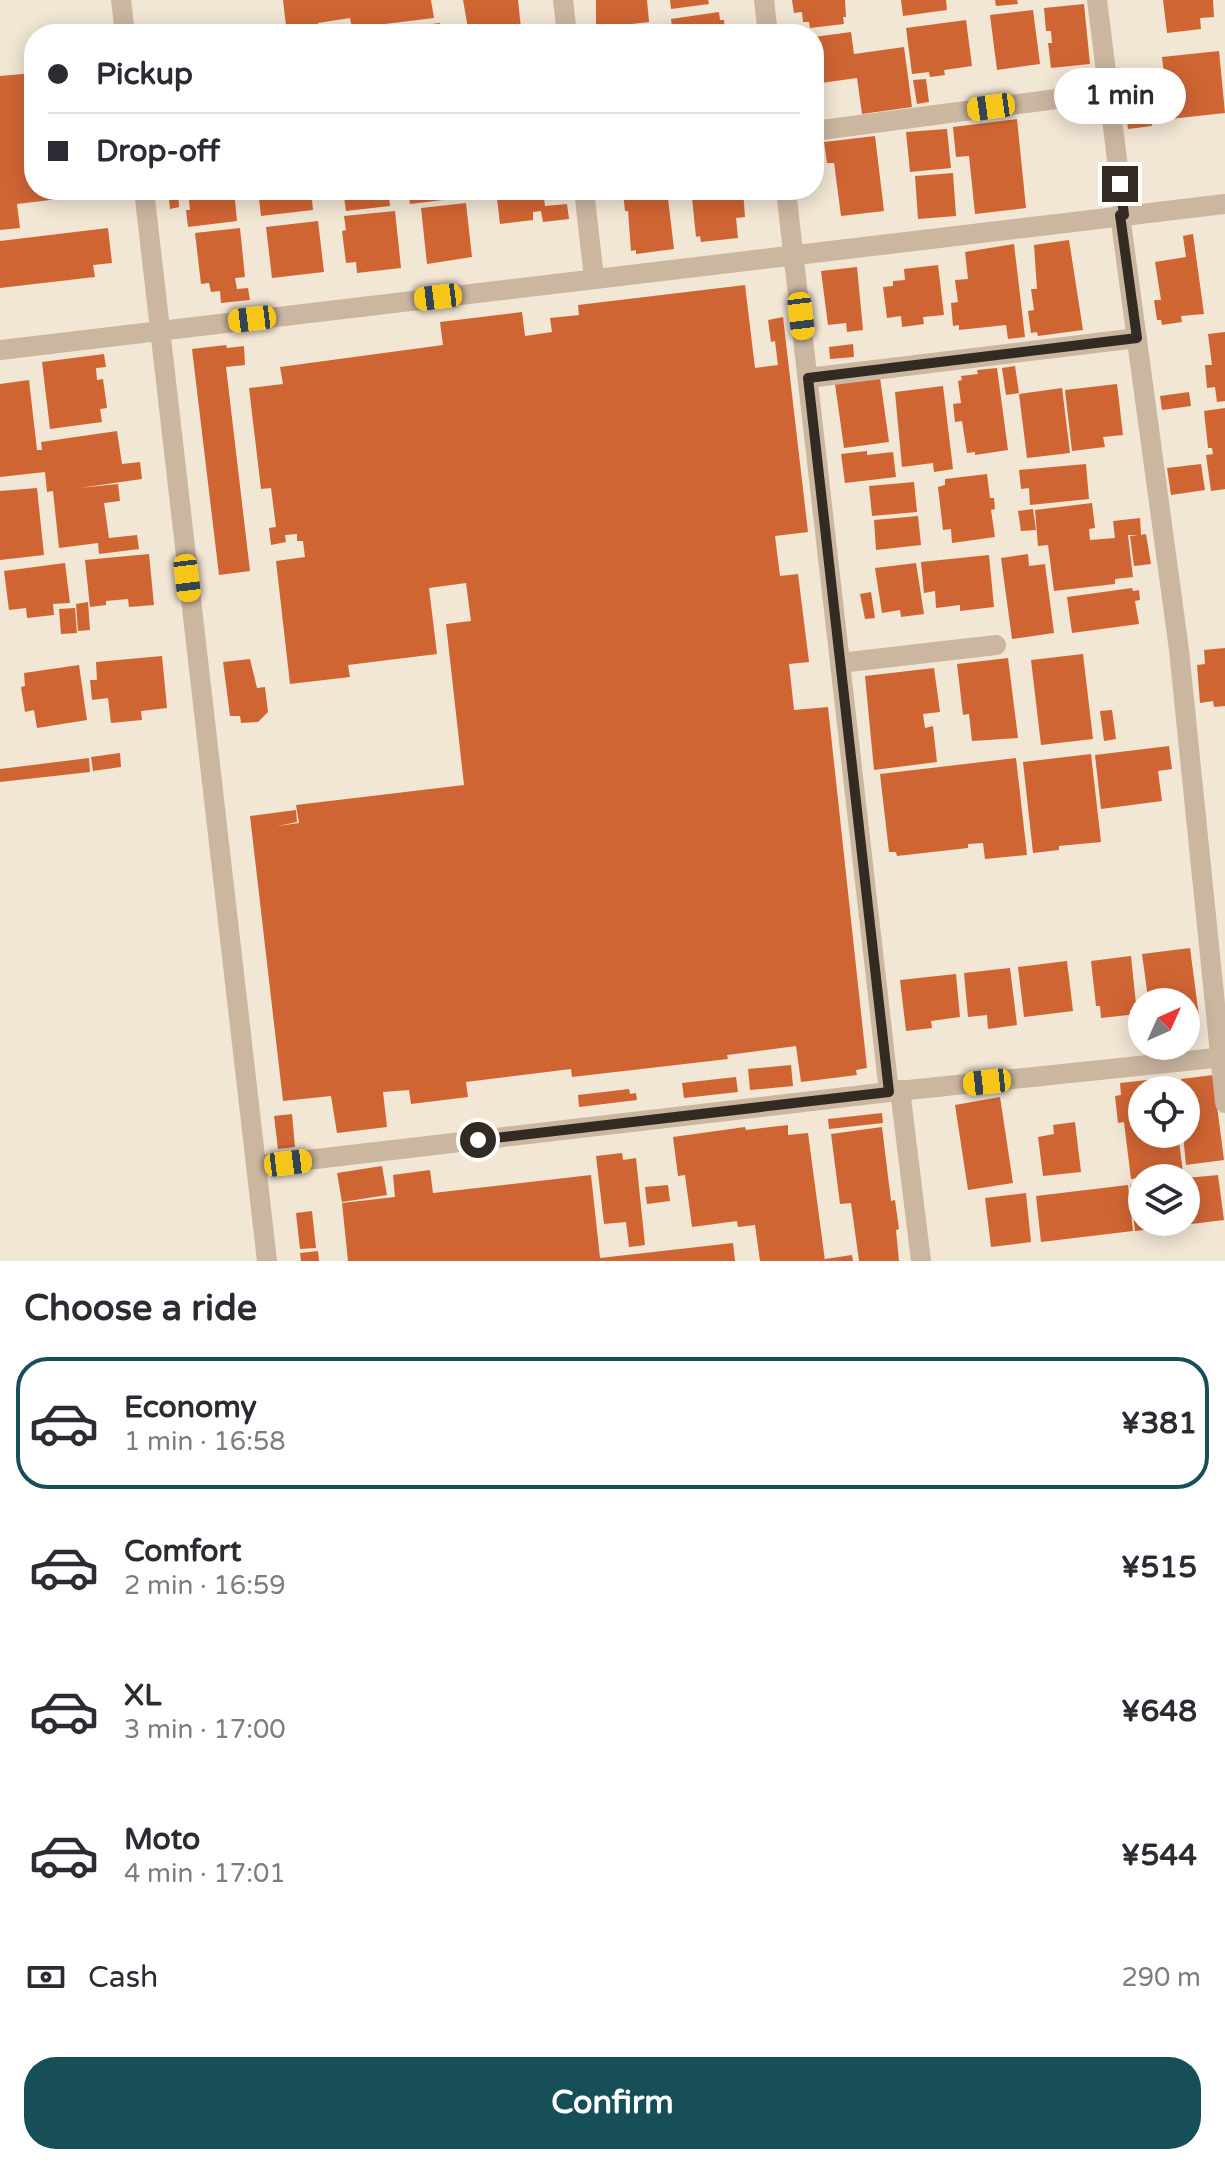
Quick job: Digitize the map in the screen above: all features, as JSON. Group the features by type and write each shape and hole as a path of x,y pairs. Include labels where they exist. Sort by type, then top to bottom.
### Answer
{"street":[{"path":"121,0 124,24"},
{"path":"563,0 566,24"},
{"path":"764,0 767,24"},
{"path":"1097,0 1137,338 1179,650 1225,1103"},
{"path":"824,130 1109,92"},
{"path":"145,200 267,1261"},
{"path":"585,200 594,278"},
{"path":"787,200 840,663 894,1091 921,1261"},
{"path":"0,350 1225,204"},
{"path":"808,378 1137,338"},
{"path":"840,663 996,645"},
{"path":"256,1166 894,1091 1222,1058"}],"building":[{"path":"283,0 431,0 434,18 385,24 351,24 350,18 318,24 286,24"},
{"path":"463,0 518,0 520,24 467,24"},
{"path":"596,0 647,0 649,22 596,24"},
{"path":"670,0 708,0 709,4 671,9"},
{"path":"792,0 845,0 844,24 809,24 803,22 802,12 794,13"},
{"path":"901,0 946,0 947,10 903,16"},
{"path":"995,0 1017,0 1018,4 996,6"},
{"path":"1163,0 1213,0 1214,17 1200,18 1201,29 1167,33"},
{"path":"1084,4 1090,64 1051,68 1048,43 1052,43 1051,31 1046,31 1044,8"},
{"path":"1033,10 1040,64 997,70 990,15"},
{"path":"719,12 724,24 672,24 671,19"},
{"path":"966,20 972,66 944,70 945,75 930,77 929,72 912,74 906,28"},
{"path":"851,32 854,54 904,47 912,107 862,114 857,78 824,83 824,36"},
{"path":"1219,51 1225,113 1161,120 1157,83 1165,82 1162,57"},
{"path":"24,74 24,200 50,200 17,204 20,228 0,230 0,76"},
{"path":"926,79 929,102 917,104 913,80"},
{"path":"1148,101 1152,126 1128,129 1125,103"},
{"path":"1017,119 1026,208 975,214 969,156 956,157 953,127"},
{"path":"947,129 951,168 910,172 906,132"},
{"path":"875,136 884,211 841,216 834,163 827,163 824,142"},
{"path":"953,173 956,216 918,219 915,176"},
{"path":"169,200 179,200 179,207 170,209"},
{"path":"189,200 235,200 237,221 188,227 186,210 190,210"},
{"path":"259,200 312,200 313,210 261,216"},
{"path":"344,200 389,200 390,206 346,211"},
{"path":"409,200 443,200 410,204"},
{"path":"497,200 544,200 545,206 567,204 569,219 543,222 541,211 533,212 533,220 500,224"},
{"path":"624,200 668,200 674,249 636,254 636,250 631,251 628,211 625,211"},
{"path":"692,200 744,200 745,217 736,218 738,238 701,242 700,236 696,237"},
{"path":"466,203 472,257 427,264 421,208"},
{"path":"395,211 401,268 357,273 356,262 346,263 342,231 346,230 344,216"},
{"path":"318,221 324,272 272,278 266,227"},
{"path":"108,228 112,263 93,265 95,277 0,288 0,241"},
{"path":"240,228 245,277 235,278 237,289 248,288 250,300 221,303 220,291 211,292 209,283 201,284 195,233"},
{"path":"1193,234 1204,314 1181,316 1182,322 1162,325 1161,320 1157,320 1154,300 1161,300 1155,262 1186,257 1183,236"},
{"path":"1069,240 1083,330 1038,336 1037,332 1031,333 1028,311 1034,310 1031,289 1037,289 1034,245"},
{"path":"1014,244 1025,337 1008,339 1006,325 959,330 959,325 953,326 951,303 958,302 955,280 968,279 965,252"},
{"path":"938,265 944,315 923,317 924,324 902,327 901,316 887,318 883,287 893,286 893,281 905,280 904,269"},
{"path":"857,267 863,330 847,332 846,323 828,325 821,271"},
{"path":"745,285 755,368 778,365 768,320 783,317 808,532 775,536 780,576 798,574 809,662 789,664 794,710 828,707 867,1068 856,1070 857,1075 801,1082 796,1046 727,1055 728,1059 572,1077 571,1069 466,1082 468,1097 411,1104 409,1090 383,1092 387,1127 337,1133 331,1096 283,1101 250,816 296,810 297,822 278,826 299,823 296,805 464,785 446,624 471,621 466,583 429,588 437,654 348,665 350,677 290,684 276,561 305,557 303,541 297,541 297,534 285,535 286,542 271,545 269,528 276,527 271,488 261,489 249,388 283,384 280,367 443,345 440,322 522,312 525,336 552,332 550,318 579,315 578,305"},
{"path":"1225,332 1225,401 1217,402 1215,387 1207,388 1205,365 1212,365 1208,334"},
{"path":"853,344 854,357 830,359 829,347"},
{"path":"226,345 227,348 244,346 245,365 226,367 250,571 219,575 192,349"},
{"path":"104,354 106,367 96,368 97,380 103,379 107,408 100,409 102,422 50,429 42,362"},
{"path":"1015,366 1019,393 1006,395 1002,368"},
{"path":"997,368 1008,450 975,455 975,452 967,453 962,421 955,422 953,404 961,403 958,381 962,380 961,376 978,374 977,370"},
{"path":"880,378 889,442 844,448 835,384"},
{"path":"29,380 37,450 42,450 41,442 117,431 122,464 140,462 142,479 79,488 118,484 120,501 104,503 109,538 137,535 139,549 99,554 98,543 59,548 53,491 47,492 45,472 0,477 0,384"},
{"path":"1117,384 1123,435 1103,437 1105,447 1072,451 1065,390"},
{"path":"943,386 953,469 934,472 933,463 902,467 895,392"},
{"path":"1062,388 1070,453 1027,458 1019,394"},
{"path":"1189,392 1191,406 1162,410 1160,396"},
{"path":"1225,408 1225,489 1211,491 1206,455 1213,454 1212,448 1208,448 1204,411"},
{"path":"867,451 867,455 893,452 896,477 845,483 841,454"},
{"path":"1086,464 1089,499 1030,505 1029,488 1021,489 1019,470"},
{"path":"1201,464 1205,490 1171,495 1167,468"},
{"path":"987,474 990,498 994,498 995,509 991,510 995,537 952,543 951,529 943,530 938,487 945,485 945,479"},
{"path":"914,482 917,512 872,516 869,486"},
{"path":"37,488 44,555 0,560 0,491"},
{"path":"1092,503 1095,528 1089,529 1090,540 1115,538 1113,521 1140,518 1141,535 1146,534 1151,564 1134,566 1130,536 1138,535 1128,535 1133,577 1115,579 1115,584 1054,591 1048,545 1038,546 1035,510"},
{"path":"1033,509 1036,530 1021,531 1018,511"},
{"path":"918,516 921,545 876,550 874,520"},
{"path":"149,554 154,605 129,607 128,599 106,601 106,605 90,607 85,560"},
{"path":"1028,554 1029,566 1045,564 1054,633 1012,639 1001,558"},
{"path":"989,555 994,607 960,611 960,605 936,608 935,591 924,593 921,562"},
{"path":"65,563 70,603 53,604 54,615 27,618 26,608 9,610 4,571"},
{"path":"916,563 924,614 901,617 900,610 882,613 875,568"},
{"path":"1132,588 1133,591 1139,590 1140,600 1135,601 1139,624 1072,633 1067,597"},
{"path":"871,592 875,618 865,619 860,594"},
{"path":"88,602 90,630 78,631 76,604"},
{"path":"75,608 77,633 61,634 59,609"},
{"path":"1225,648 1225,706 1214,707 1213,701 1200,703 1197,665 1205,664 1204,650"},
{"path":"1083,654 1093,739 1041,745 1031,660"},
{"path":"162,656 167,708 141,711 142,720 111,723 108,698 92,700 90,680 97,680 96,662"},
{"path":"1008,658 1018,738 972,741 969,714 963,715 957,664"},
{"path":"250,659 257,688 265,687 268,712 258,722 241,723 240,716 230,716 223,662"},
{"path":"79,665 87,720 37,728 34,710 25,712 21,687 25,686 24,673"},
{"path":"934,668 940,712 923,714 925,728 933,726 937,762 874,770 865,676"},
{"path":"1112,710 1116,739 1104,741 1100,711"},
{"path":"1169,746 1172,769 1158,771 1162,801 1101,809 1095,755"},
{"path":"120,753 121,767 93,771 91,757"},
{"path":"1091,754 1101,842 1059,846 1059,850 1033,853 1023,762"},
{"path":"89,758 90,772 0,782 0,769"},
{"path":"1016,758 1027,855 985,859 983,843 968,844 968,848 897,856 896,852 889,852 880,774"},
{"path":"1190,948 1195,988 1147,988 1142,954"},
{"path":"1131,956 1134,988 1128,988 1128,1015 1101,1018 1100,1006 1096,1006 1091,961"},
{"path":"1067,961 1073,1011 1024,1017 1018,967"},
{"path":"1010,968 1017,1025 988,1029 987,1015 968,1017 964,973"},
{"path":"956,974 960,1017 931,1021 932,1028 906,1031 900,980"},
{"path":"791,1065 793,1086 750,1090 748,1069"},
{"path":"1213,1075 1224,1160 1186,1164 1184,1148 1200,1148 1200,1077"},
{"path":"736,1077 738,1092 684,1098 682,1083"},
{"path":"1128,1082 1128,1148 1180,1148 1182,1164 1129,1164 1124,1122 1118,1123 1115,1096 1121,1095 1120,1083"},
{"path":"629,1089 630,1094 636,1093 637,1100 579,1107 578,1095"},
{"path":"1000,1097 1013,1183 968,1190 955,1105"},
{"path":"882,1113 883,1123 829,1129 828,1119"},
{"path":"292,1114 295,1147 278,1149 274,1116"},
{"path":"1075,1122 1081,1172 1043,1176 1038,1137 1054,1134 1053,1125"},
{"path":"788,1125 788,1135 808,1133 825,1261 760,1261 755,1225 738,1227 737,1221 692,1227 685,1175 678,1176 673,1137 745,1127 746,1130"},
{"path":"882,1127 891,1201 895,1200 899,1229 896,1230 899,1261 859,1261 851,1203 840,1204 831,1134"},
{"path":"622,1153 623,1160 636,1158 645,1245 629,1247 626,1222 604,1224 596,1156"},
{"path":"382,1166 387,1195 342,1202 337,1173"},
{"path":"430,1170 433,1193 591,1175 600,1258 733,1243 735,1261 348,1261 342,1203 395,1197 393,1175"},
{"path":"1218,1175 1224,1220 1200,1223 1200,1177"},
{"path":"668,1185 670,1201 647,1204 645,1187"},
{"path":"1128,1185 1128,1232 1041,1242 1036,1196"},
{"path":"1026,1193 1031,1242 991,1247 985,1198"},
{"path":"312,1211 316,1248 300,1249 296,1213"},
{"path":"318,1251 319,1261 301,1261 300,1253"},
{"path":"852,1255 853,1261 825,1261 825,1259"}],"route":[{"path":"478,1140 889,1092 808,378 1137,338 1120,215 1124,215 1120,184"}]}
